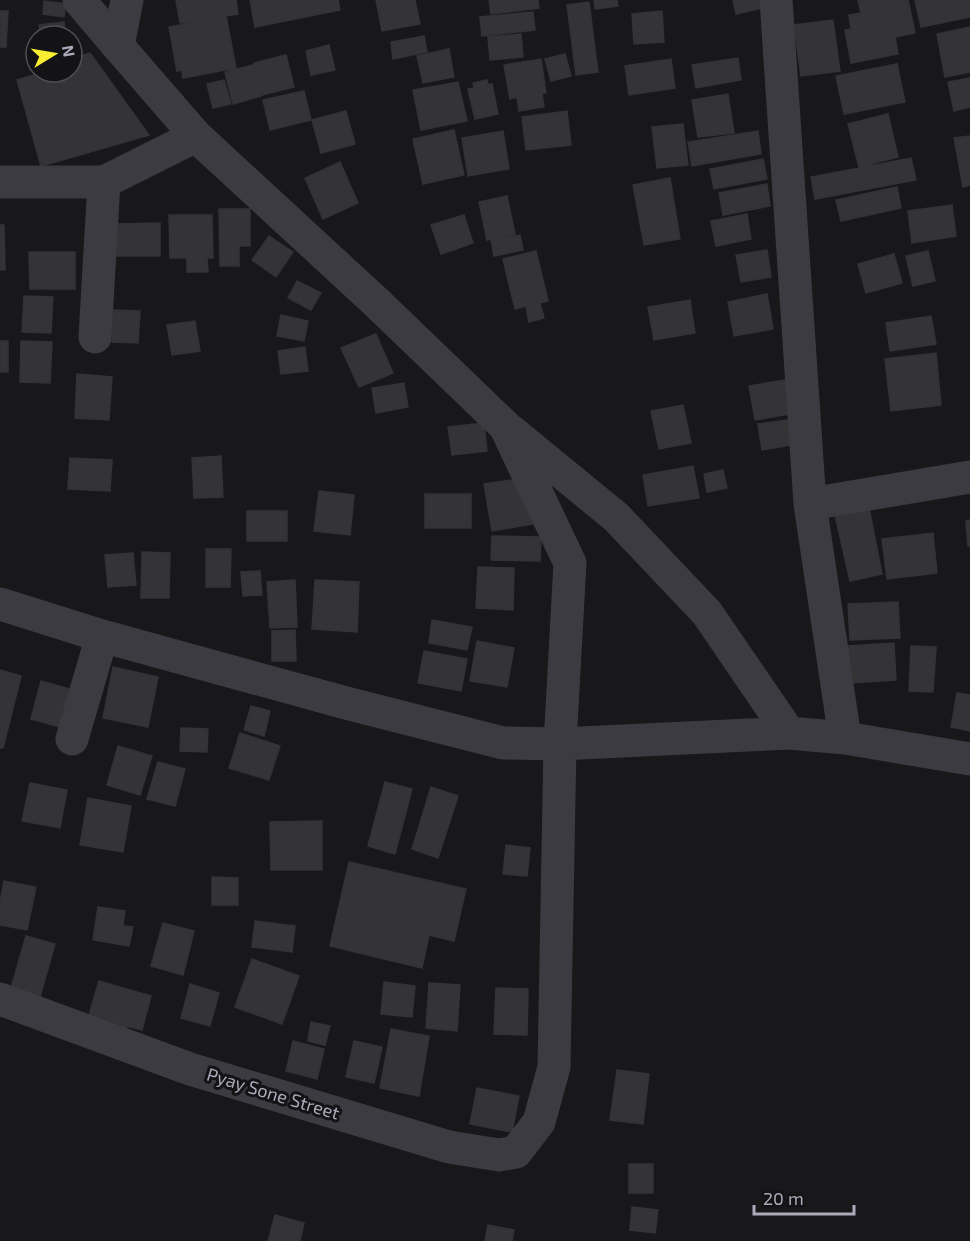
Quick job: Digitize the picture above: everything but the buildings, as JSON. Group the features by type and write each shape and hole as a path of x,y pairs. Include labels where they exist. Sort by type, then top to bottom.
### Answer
{"street":[{"path":"79,0 196,136 376,302 505,426 616,517 707,613 789,733"},
{"path":"118,46 127,0"},
{"path":"776,0 810,504 845,738"},
{"path":"0,182 104,182 196,136"},
{"path":"95,337 104,182"},
{"path":"505,426 570,563 560,744"},
{"path":"810,504 970,477"},
{"path":"0,604 102,636 462,734 503,743 560,744 789,733 845,738 970,759"},
{"path":"72,739 102,636"},
{"name":"Pyay Sone Street","path":"0,999 190,1069 449,1147 499,1155 516,1152 538,1122 554,1067 560,744"}]}
